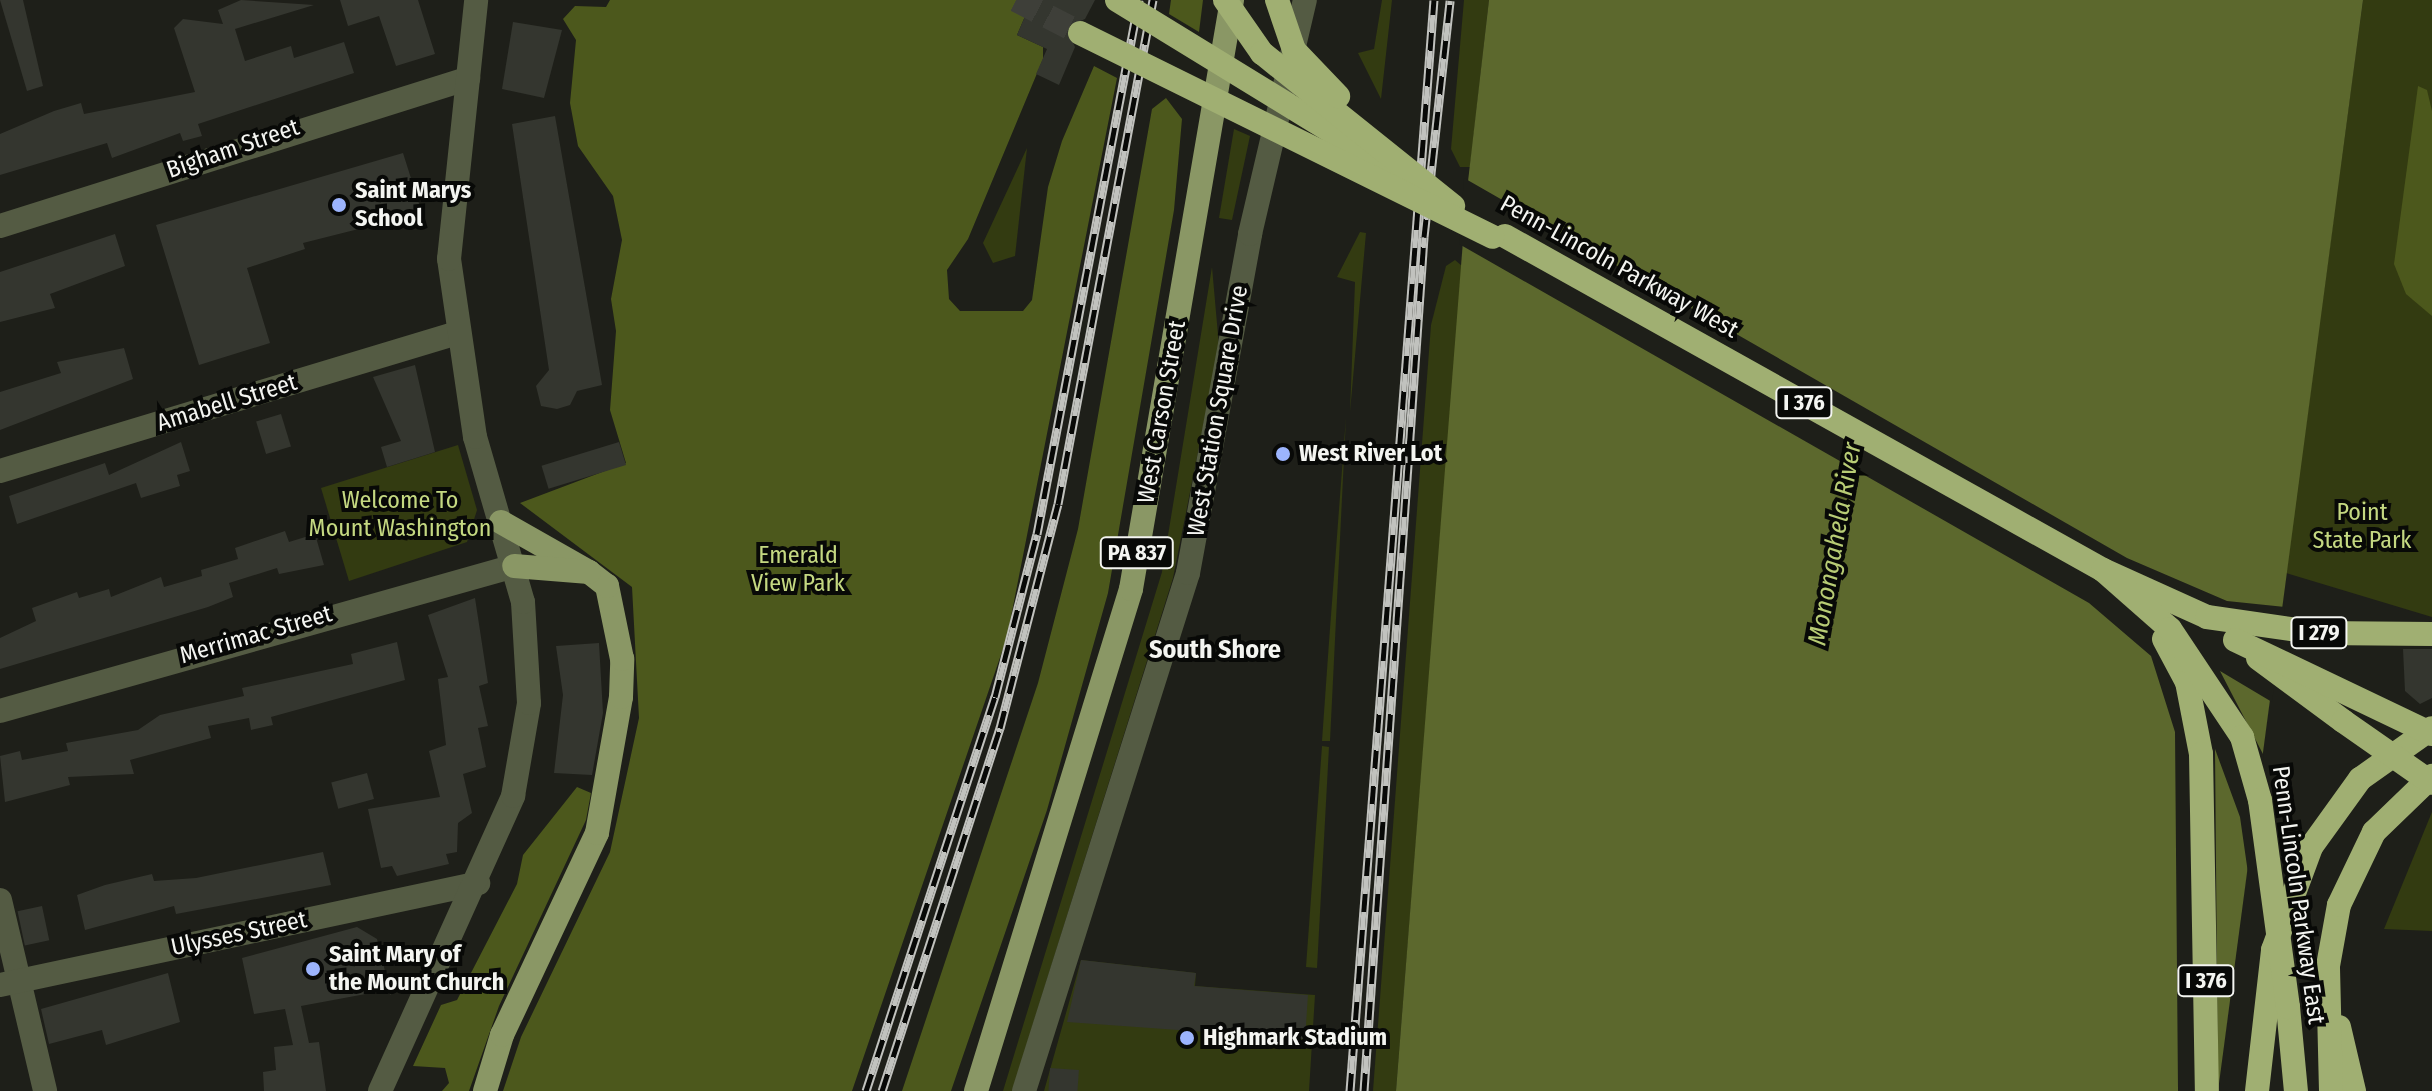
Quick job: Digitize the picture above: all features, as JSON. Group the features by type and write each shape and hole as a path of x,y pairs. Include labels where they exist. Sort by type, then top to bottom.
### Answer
{"highway":[{"name":"Penn-Lincoln Parkway West","path":"1117,0 1499,237 2093,568"},
{"path":"1225,0 1262,53 1499,237"},
{"path":"1277,0 1294,50 1322,83 1499,237"},
{"name":"Penn-Lincoln Parkway West","path":"1080,33 1499,237"},
{"name":"I 279","path":"2093,568 2207,617 2318,633 2432,634"},
{"name":"I 279","path":"2093,568 2235,640 2432,731"},
{"name":"Penn-Lincoln Parkway East","path":"2093,568 2170,629 2242,737 2260,800 2296,1091"},
{"name":"I 376","path":"2093,568 2155,627 2179,661 2194,706 2203,778 2207,1091"},
{"path":"2207,617 2432,743"},
{"path":"2235,640 2432,783"},
{"path":"2257,1091 2273,950 2311,847 2360,779 2432,731"},
{"path":"2337,1089 2328,966 2339,905 2359,856 2392,811 2432,776"},
{"path":"2288,1007 2288,1091"}],"main road":[{"name":"West Carson Street","path":"976,1091 1131,589 1232,0"},
{"path":"485,1091 502,1035 597,833 613,758 620,643 613,597 589,572 501,522"},
{"path":"514,566 589,572"}],"street":[{"path":"380,1091 478,883 524,751 529,667 514,566 455,334 449,259 476,0"},
{"name":"West Station Square Drive","path":"1024,1091 1188,573 1250,234 1305,0"},
{"name":"Bigham Street","path":"0,226 468,78"},
{"name":"Amabell Street","path":"0,471 455,334"},
{"name":"Merrimac Street","path":"0,711 514,566"},
{"name":"Ulysses Street","path":"10,983 478,883"},
{"path":"0,900 10,983 45,1091"}],"green space":[{"name":"Emerald View Park","path":"610,0 1032,0 1017,35 1043,47 1043,59 968,239 947,270 949,299 960,311 1023,311 1032,300 1048,187 1062,141 1094,66 1117,78 1007,637 852,1091 503,1091 521,1037 610,852 639,718 632,587 520,503 626,463 610,410 616,331 611,299 622,240 613,196 578,146 570,103 576,40 563,19 575,6 606,7"},
{"path":"1171,0 1203,0 1199,32 1169,14"},
{"path":"1382,0 1392,0 1381,99 1358,53 1374,49"},
{"path":"1464,0 1489,0 1470,167 1460,167 1451,149"},
{"name":"Point State Park","path":"2363,0 2432,0 2432,617 2286,573"},
{"path":"2418,86 2427,90 2432,111 2432,316 2406,294 2394,264"},
{"path":"1166,98 1182,119 1174,210 1108,593 1047,810 951,1091 902,1091 1038,683 1078,529 1152,109"},
{"path":"1234,129 1250,136 1232,220 1219,218"},
{"path":"1027,148 1015,256 993,263 983,243"},
{"path":"1360,232 1366,233 1350,412 1355,282 1337,277"},
{"path":"1455,260 1462,266 1396,1091 1373,1091 1431,325 1446,266"},
{"path":"1212,267 1219,346 1173,578 1012,1091 1003,1091 1162,572"},
{"path":"1346,417 1330,741 1322,741 1329,642"},
{"name":"Welcome To Mount Washington","path":"458,445 477,510 467,542 349,581 321,488"},
{"path":"1322,746 1329,747 1317,968 1306,967"},
{"path":"577,787 591,793 586,820 499,1006 469,1091 442,1091 449,1083 445,1068 413,1066 441,1005 457,1000 517,884 523,855"},
{"path":"2432,812 2432,931 2384,929"},
{"name":"Highmark Stadium","path":"1081,960 1196,973 1195,986 1315,995 1309,1091 1044,1091"}],"water":[{"name":"Monongahela River","path":"1489,0 2363,0 2218,1091 1396,1091 1467,190"}],"pier":[{"path":"1464,178 2127,558 2227,601 2285,607 2272,702 2220,671 2264,756 2248,873 2240,817 2215,749 2218,1091 2178,1091 2175,732 2151,656 2089,603 1459,244"}],"building":[{"path":"0,0 23,0 43,86 27,91"},
{"path":"241,0 314,5 235,29 245,61 291,46 294,58 344,42 354,73 198,124 202,136 183,141 180,133 112,158 107,143 0,175 0,134 54,111 81,103 84,114 195,92 174,28 183,19 223,24 218,10"},
{"path":"340,0 418,0 435,54 396,66 379,16 348,26"},
{"path":"1032,0 1095,0 1085,19 1066,27 1075,47 1059,85 1036,74 1047,49 1017,35"},
{"path":"513,22 562,30 544,98 502,89"},
{"path":"555,116 602,385 577,391 570,405 557,409 541,406 536,386 549,370 512,124"},
{"path":"403,153 422,213 303,243 305,249 247,268 270,343 199,365 156,225"},
{"path":"115,234 125,266 50,294 55,308 0,322 0,272"},
{"path":"124,348 133,379 0,430 0,392 61,373 57,362"},
{"path":"415,365 435,452 387,467 381,447 401,441 373,377"},
{"path":"281,414 291,447 266,454 256,422"},
{"path":"181,442 190,471 177,475 180,486 141,498 136,483 17,524 9,496 105,463 109,475"},
{"path":"619,442 626,465 549,489 542,466"},
{"path":"285,531 289,542 315,534 324,565 279,574 277,568 229,583 233,597 208,607 0,669 0,638 36,621 32,608 77,592 79,598 109,589 111,597 161,577 164,587 202,576 201,570 238,559 235,548"},
{"path":"475,598 488,683 479,686 488,726 478,728 486,767 463,774 472,813 458,823 457,852 446,854 449,864 397,876 392,866 381,868 368,809 440,797 429,751 446,745 438,679 448,677 428,615"},
{"path":"397,642 405,680 271,717 273,725 251,730 249,718 208,726 211,738 130,760 134,774 68,777 70,785 5,802 0,756 20,751 22,760 68,751 66,743 138,730 160,715 244,696 242,688 353,664 351,654"},
{"path":"599,643 603,713 592,775 554,773 563,695 556,646"},
{"path":"2403,649 2432,649 2432,698 2420,704 2405,691"},
{"path":"367,773 374,799 338,809 331,783"},
{"path":"323,852 331,885 176,914 174,906 85,930 77,895 105,885 152,874 154,881 196,878"},
{"path":"42,906 49,940 25,945 18,911"},
{"name":"Saint Mary of the Mount Church","path":"357,927 377,939 391,995 376,985 371,993 301,1006 309,1043 319,1042 326,1091 264,1091 263,1072 276,1070 274,1047 293,1045 285,1009 254,1014 242,958"},
{"path":"1081,960 1196,973 1194,986 1308,995 1305,1039 1067,1022"},
{"path":"168,973 180,1022 106,1045 102,1030 49,1044 41,1009"},
{"path":"1050,1068 1079,1070 1077,1091 1048,1091"}],"tunnel":[{"path":"1016,0 1080,33"}],"railway":[{"path":"866,1091 995,697 1037,534 1139,0"},
{"path":"882,1091 1000,728 1058,504 1153,0"},
{"path":"1350,1091 1434,0"},
{"path":"1364,1091 1424,237 1450,0"}],"place":[{"name":"Saint Marys School","path":"339,205"},
{"name":"West River Lot","path":"1283,454"},
{"name":"Saint Mary of the Mount Church","path":"313,969"},
{"name":"Highmark Stadium","path":"1187,1038"}],"district":[{"name":"South Shore","path":"1215,650"}]}
